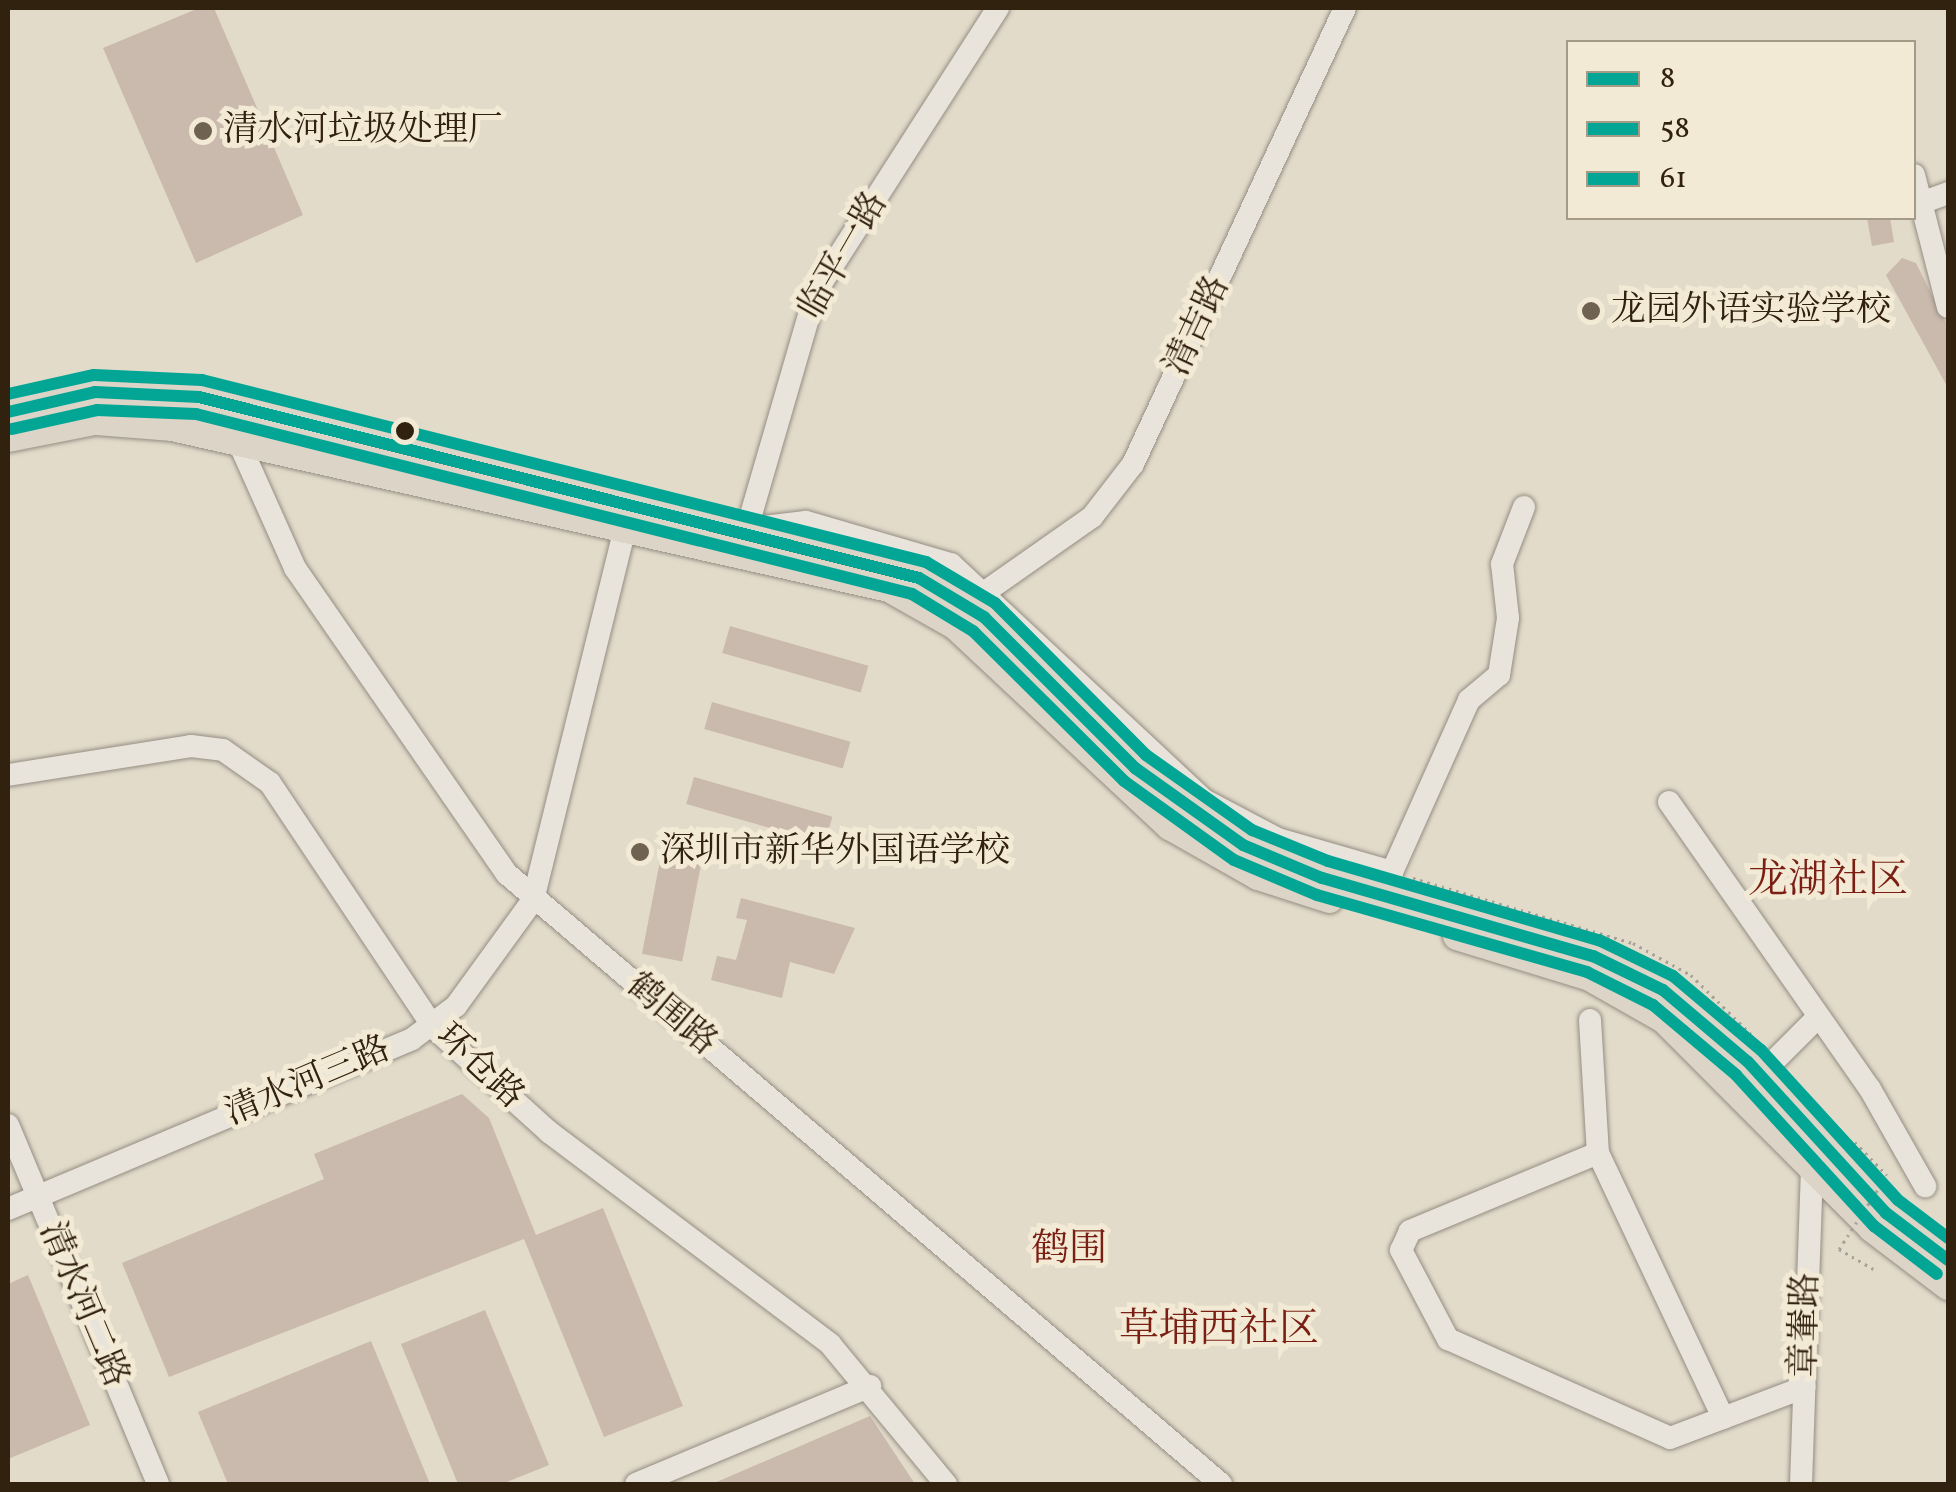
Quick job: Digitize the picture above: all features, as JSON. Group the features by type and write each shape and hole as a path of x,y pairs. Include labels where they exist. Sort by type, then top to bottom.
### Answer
{"main road":[{"path":"8,412 96,392 166,391 884,564 954,596 1135,768 1244,845 1322,878 1620,967 1698,1016 1761,1074 1869,1196 1948,1260"},
{"path":"282,453 302,442 295,420"},
{"path":"8,438 114,421 626,525 856,578 921,603 1190,840 1283,886 1608,985 1701,1048 1872,1228 1948,1286"}],"street":[{"name":"临平一路","path":"747,529 816,290 998,8"},
{"name":"清吉路","path":"985,592 1092,517 1133,464 1345,8"},
{"path":"1916,190 1948,307"},
{"path":"1918,204 1948,193"},
{"name":"鹤围路","path":"240,445 326,617 533,900 1221,1484"},
{"path":"747,529 792,521 882,537 951,564 1204,800 1278,839 1392,872 1469,700 1499,675 1508,618 1502,564 1524,508"},
{"name":"清水河三路","path":"8,1209 434,1028 533,900 626,525"},
{"name":"环仓路","path":"8,774 223,750 295,808 434,1028 549,1132 830,1344 870,1386 946,1484"},
{"path":"1669,802 1817,1018 1925,1186"},
{"path":"1761,1074 1817,1018"},
{"path":"1590,1020 1598,1153 1722,1418"},
{"name":"清水河二路","path":"8,1126 158,1484"},
{"path":"1598,1153 1410,1231 1401,1250 1448,1340 1670,1438 1805,1386"},
{"name":"章輋路","path":"1801,1484 1812,1166"},
{"path":"636,1484 870,1386"}],"path":[{"path":"1855,1142 1887,1174 1840,1249 1877,1272"}],"building":[{"name":"清水河垃圾处理厂","path":"199,8 214,8 303,215 196,263 103,48"},
{"path":"1867,220 1890,220 1894,242 1872,246"},
{"path":"1902,258 1916,263 1948,327 1948,388 1886,275"},
{"path":"730,626 868,666 861,693 722,653"},
{"path":"712,702 850,742 843,769 704,729"},
{"path":"694,777 832,817 825,844 686,804"},
{"path":"666,830 706,838 682,962 642,954"},
{"path":"741,898 855,928 834,974 790,962 782,998 711,980 717,956 736,960 747,920 736,918"},
{"path":"462,1094 489,1118 536,1235 603,1208 683,1406 604,1437 524,1239 169,1377 122,1263 324,1179 314,1154"},
{"path":"28,1275 90,1425 8,1459 8,1284"},
{"path":"485,1310 549,1465 502,1484 458,1484 401,1344"},
{"path":"371,1341 430,1484 228,1484 198,1412"},
{"path":"870,1416 915,1484 712,1484"}],"transit line":[{"name":"61","path":"8,394 94,375 202,380 926,562 995,603 1146,755 1252,830 1328,861 1599,940 1673,976 1761,1050 1898,1200 1948,1238"},
{"name":"8","path":"8,412 95,392 199,397 919,578 984,617 1135,768 1243,845 1322,878 1593,956 1663,990 1748,1062 1886,1213 1948,1260"},
{"name":"58","path":"12,429 97,410 196,414 912,594 973,631 1124,781 1234,860 1317,895 1587,972 1653,1005 1736,1075 1874,1226 1937,1274"}],"place":[{"name":"清水河垃圾处理厂","path":"203,131"},
{"name":"龙园外语实验学校","path":"1591,311"},
{"name":"深圳市新华外国语学校","path":"640,852"}],"district":[{"name":"龙湖社区","path":"1828,882"},
{"name":"鹤围","path":"1069,1251"},
{"name":"草埔西社区","path":"1219,1331"}]}
